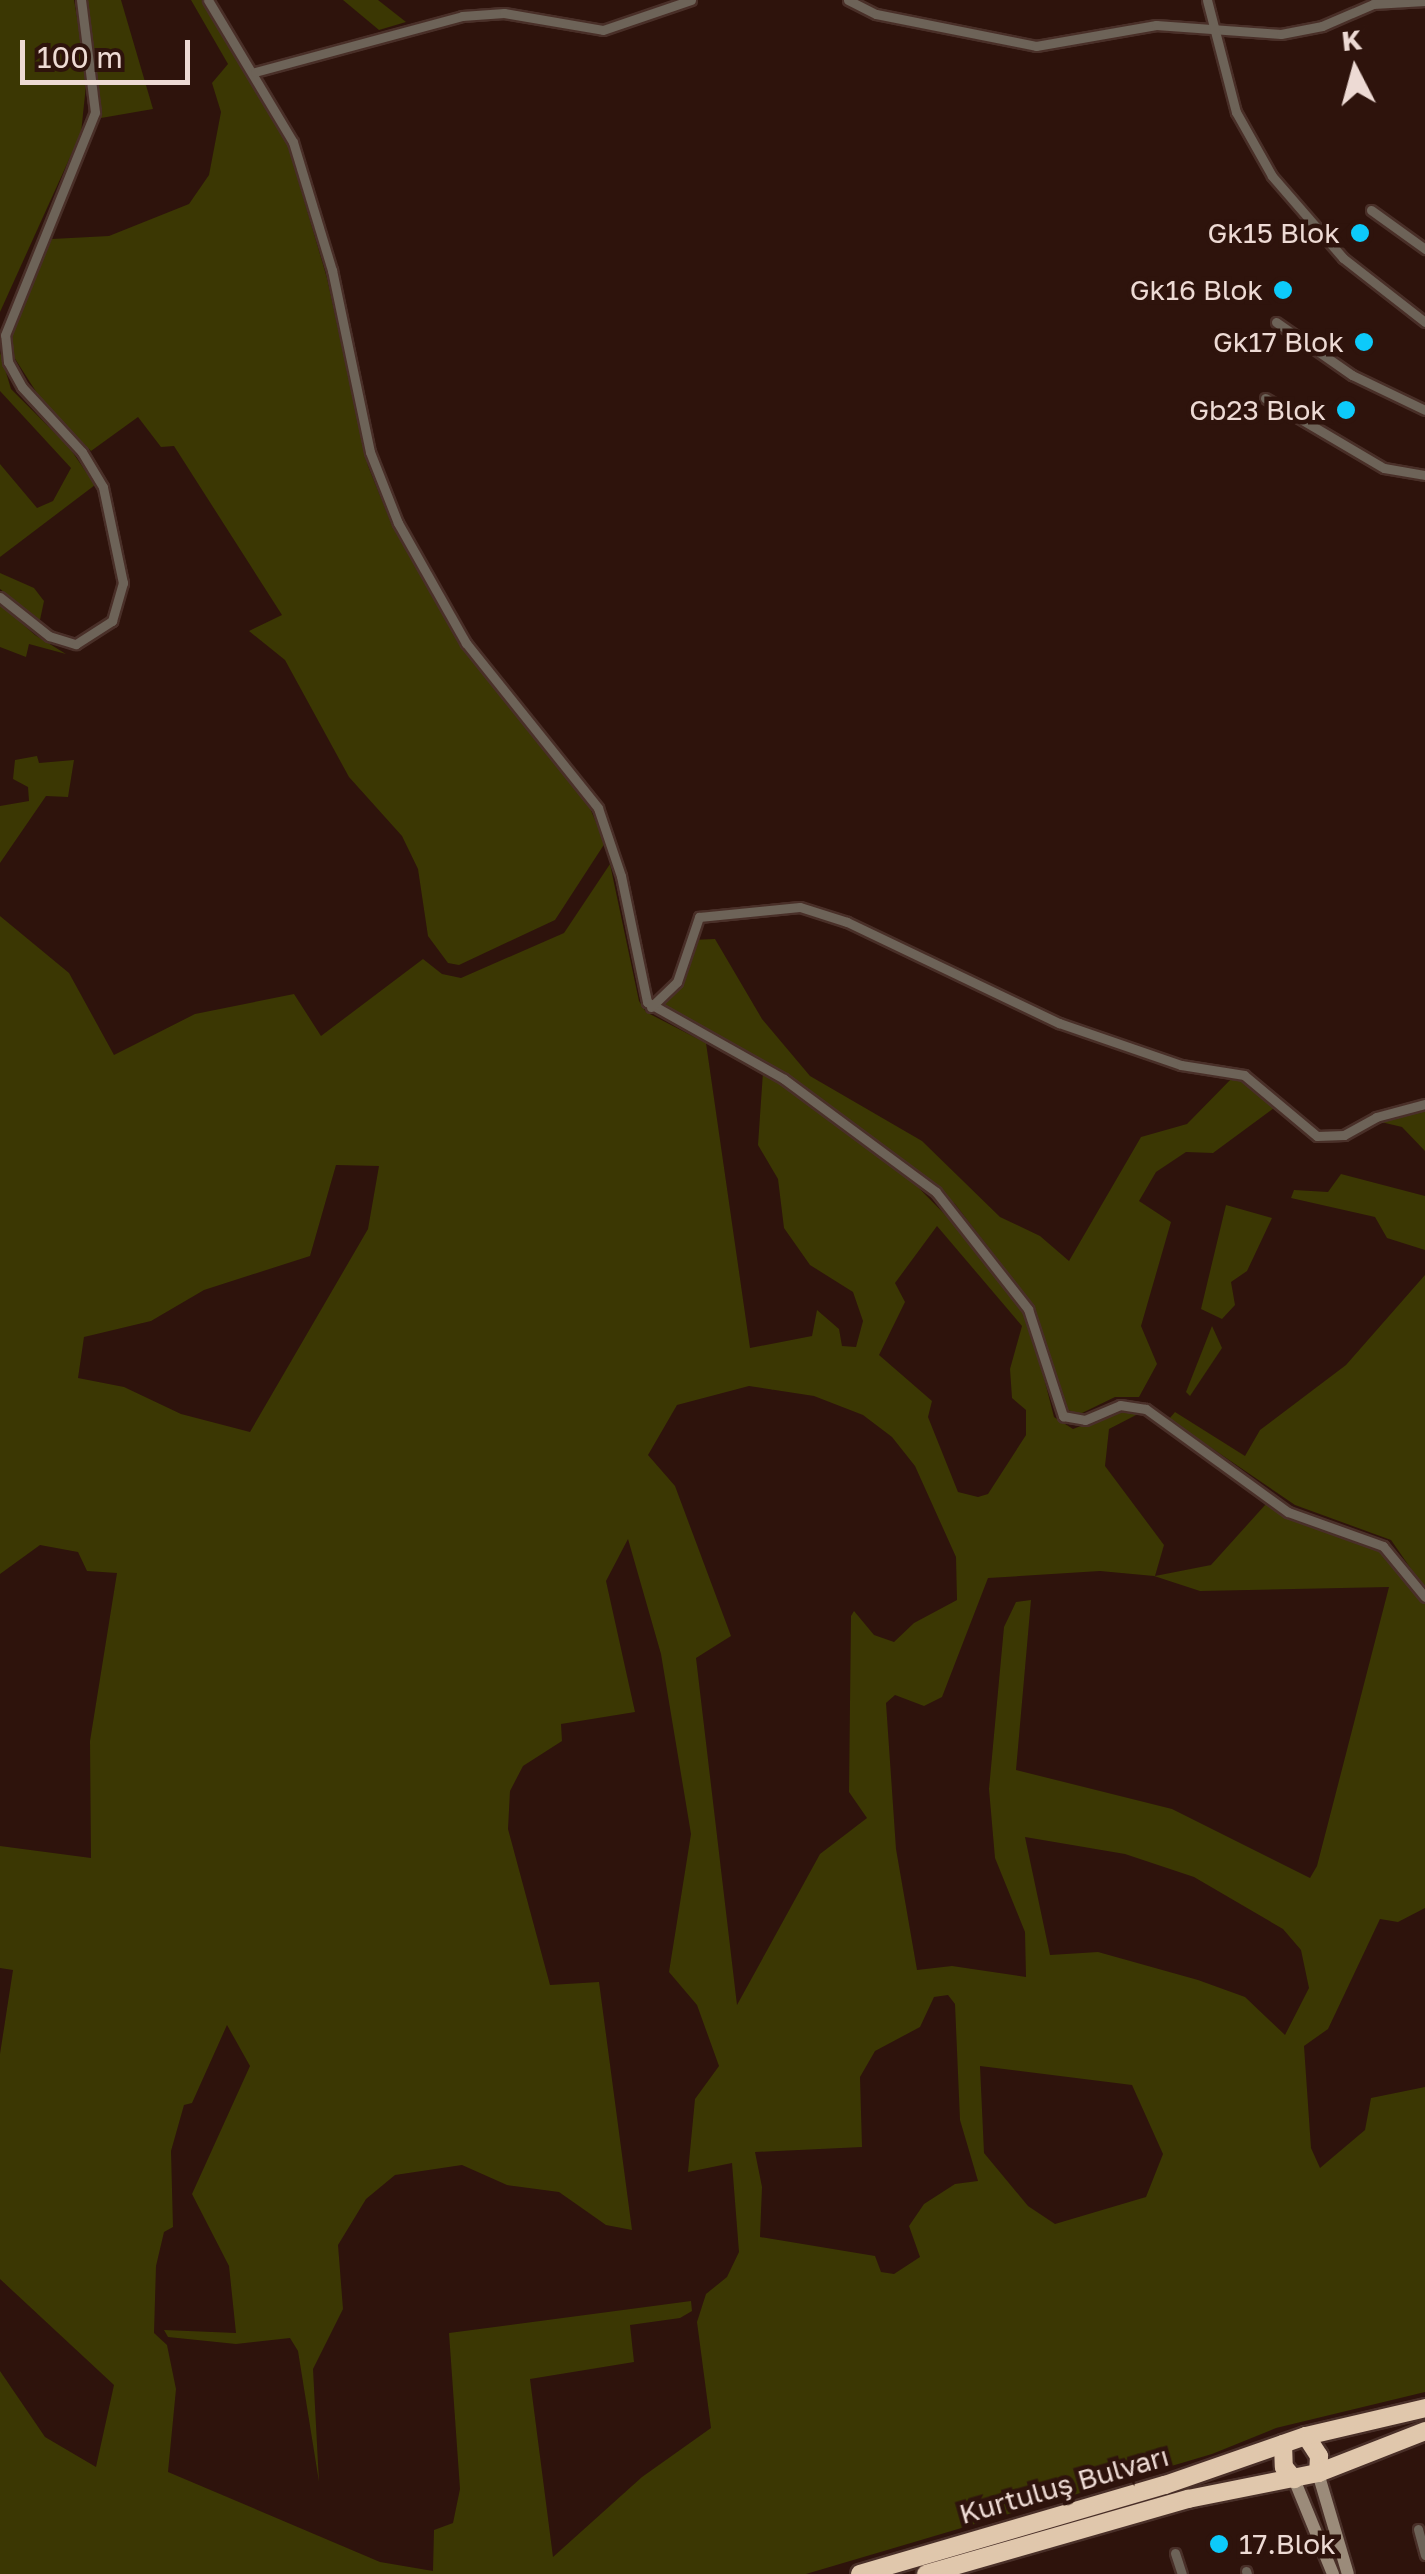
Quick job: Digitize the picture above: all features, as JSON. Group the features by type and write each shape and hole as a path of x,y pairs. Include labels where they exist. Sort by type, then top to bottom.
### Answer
{"highway":[{"path":"1425,2408 1283,2444 1282,2461 1294,2479 1425,2432"},
{"path":"1306,2436 1317,2450 1318,2472"},
{"name":"Kurtuluş Bulvarı","path":"860,2574 1283,2444"},
{"name":"Kurtuluş Bulvarı","path":"926,2574 1175,2502 1294,2479"}],"street":[{"path":"0,596 49,636 76,644 112,620 124,583 104,486 82,452 22,387 8,362 4,334 94,112 82,0"},
{"path":"208,0 255,72 293,142 332,274 366,438 398,523 466,643 598,808 652,1007 784,1079 936,1192 1028,1309 1063,1416 1085,1420 1120,1405 1146,1409 1288,1512 1383,1546 1425,1597"},
{"path":"255,72 462,16 504,13 602,30 692,0"},
{"path":"848,0 876,14 1036,46 1156,26 1281,34 1322,26 1373,4 1425,0"},
{"path":"1207,0 1236,112 1272,176 1343,258 1425,322"},
{"path":"1372,210 1425,249"},
{"path":"1276,322 1352,375 1425,410"},
{"path":"1265,398 1384,468 1425,475"},
{"path":"652,1007 677,982 699,916 800,908 847,922 1060,1024 1182,1065 1244,1075 1317,1136 1344,1135 1425,1104"},
{"path":"1318,2472 1348,2574"},
{"path":"1294,2479 1334,2574"},
{"path":"1418,2528 1425,2556"},
{"path":"1175,2553 1182,2574"}],"shaded area":[{"path":"0,0 74,0 87,76 81,133 0,312"},
{"path":"86,0 121,0 153,109 101,118"},
{"path":"191,0 202,0 287,142 327,278 368,466 392,525 477,666 583,792 605,843 555,920 459,965 448,963 428,936 418,869 402,836 349,777 285,660 249,631 282,615 174,446 161,447 138,417 91,451 42,401 12,354 13,325 52,239 109,236 189,204 209,175 221,112 212,83 228,64"},
{"path":"343,0 378,0 406,22 379,30"},
{"path":"0,352 11,389 69,447 95,485 0,557 0,464 37,508 53,501 71,468 0,391"},
{"path":"0,573 34,588 44,601 40,620 0,589"},
{"path":"0,604 35,635 66,654 29,644 26,657 0,647"},
{"path":"37,756 39,763 74,760 68,797 46,796 0,863 0,806 29,801 28,787 13,779 15,760"},
{"path":"610,864 639,1001 646,1012 706,1043 750,1348 812,1336 817,1310 839,1329 842,1346 856,1347 863,1321 853,1292 810,1265 784,1228 778,1179 758,1145 763,1072 905,1174 978,1248 1029,1319 1054,1417 1073,1429 1119,1411 1138,1414 1109,1429 1105,1466 1164,1545 1155,1576 1211,1565 1266,1504 1299,1523 1376,1547 1425,1601 1425,1908 1398,1922 1380,1919 1328,2029 1304,2046 1311,2148 1320,2168 1365,2130 1371,2098 1425,2087 1425,2392 1276,2428 1212,2454 806,2574 0,2574 0,2371 45,2437 96,2467 114,2385 0,2279 0,2054 13,1970 0,1968 0,1846 91,1858 90,1741 117,1573 87,1571 78,1552 40,1545 0,1574 0,916 69,973 114,1055 195,1014 294,994 321,1036 423,959 442,974 461,978 564,933","holes":["336,1165 379,1166 368,1229 250,1432 181,1414 124,1387 78,1378 84,1337 151,1321 204,1290 310,1256","937,1226 1022,1326 1010,1369 1012,1398 1026,1410 1026,1435 988,1494 978,1497 958,1492 928,1417 932,1401 879,1355 905,1302 895,1283","749,1386 814,1396 863,1415 892,1437 915,1466 956,1557 957,1600 914,1623 894,1642 874,1635 854,1611 851,1616 849,1792 867,1818 820,1854 737,2005 696,1658 731,1636 675,1486 648,1455 677,1405","628,1539 661,1654 691,1834 669,1972 697,2005 719,2066 695,2099 688,2172 732,2163 739,2252 727,2277 706,2294 697,2322 711,2428 642,2477 553,2557 530,2379 634,2362 630,2325 680,2318 692,2311 691,2301 449,2333 460,2489 453,2523 434,2530 433,2571 380,2562 168,2472 176,2389 167,2345 154,2333 156,2266 164,2232 173,2227 171,2151 184,2105 192,2103 227,2025 250,2066 192,2194 229,2266 236,2333 164,2330 168,2337 236,2344 290,2338 298,2351 319,2482 313,2369 343,2309 338,2245 366,2199 395,2175 462,2165 507,2185 559,2192 606,2225 632,2230 599,1982 550,1985 508,1829 510,1791 523,1766 562,1741 561,1724 635,1712 606,1581","1100,1571 1154,1576 1200,1591 1389,1587 1317,1866 1310,1878 1172,1809 1016,1770 1031,1600 1016,1602 1004,1627 989,1789 995,1858 1025,1932 1026,1977 952,1966 917,1970 896,1849 886,1703 895,1695 924,1706 942,1697 988,1578","1025,1837 1125,1854 1194,1877 1283,1929 1301,1950 1309,1988 1285,2035 1245,1997 1098,1952 1050,1955","948,1995 955,2004 960,2120 978,2181 955,2184 924,2204 909,2226 920,2257 894,2274 881,2272 875,2256 760,2237 762,2187 755,2152 862,2147 860,2077 875,2051 920,2027 934,1997","980,2066 1132,2085 1163,2154 1146,2197 1055,2224 1028,2206 984,2153"]},
{"path":"715,939 762,1019 810,1076 922,1141 1000,1217 1040,1236 1069,1261 1141,1137 1187,1124 1234,1076 1274,1108 1213,1153 1186,1152 1156,1172 1139,1201 1171,1222 1141,1326 1157,1364 1139,1397 1115,1397 1080,1414 1065,1409 1032,1304 955,1204 806,1087 659,1006 684,977 691,940"},
{"path":"1425,1110 1425,1151 1402,1127 1381,1122"},
{"path":"1341,1174 1425,1196 1425,1250 1387,1238 1375,1217 1291,1198 1294,1190 1328,1192"},
{"path":"1226,1205 1272,1218 1247,1271 1231,1282 1235,1305 1222,1319 1201,1309"},
{"path":"1425,1275 1425,1589 1391,1540 1295,1505 1169,1419 1175,1412 1245,1456 1260,1430 1346,1365"},
{"path":"1212,1326 1222,1348 1190,1396 1186,1392"}],"place":[{"name":"Gk15 Blok","path":"1360,233"},
{"name":"Gk16 Blok","path":"1283,290"},
{"name":"Gk17 Blok","path":"1364,342"},
{"name":"Gb23 Blok","path":"1346,410"},
{"name":"17.Blok","path":"1219,2544"}]}
